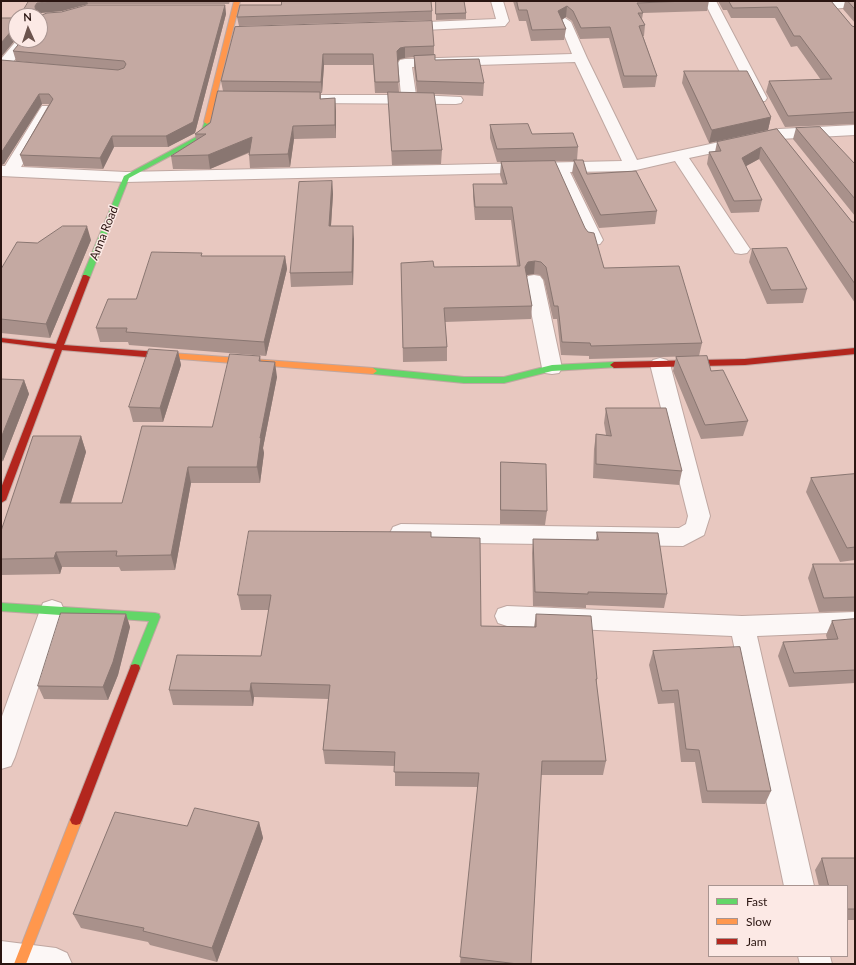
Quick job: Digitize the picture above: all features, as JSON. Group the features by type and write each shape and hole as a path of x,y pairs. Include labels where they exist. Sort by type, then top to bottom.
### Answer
{"street":[{"path":"392,27 500,23 503,21 503,17 497,1"},
{"path":"710,1 772,122 793,151"},
{"path":"829,3 855,3"},
{"path":"829,3 842,18"},
{"path":"126,177 203,136 236,5 219,9"},
{"path":"565,22 580,58 632,166"},
{"path":"229,32 244,32"},
{"path":"2,65 17,48"},
{"path":"409,99 405,62 580,58"},
{"path":"2,65 18,67"},
{"path":"213,98 228,98"},
{"path":"291,99 456,100"},
{"path":"5,172 47,109"},
{"path":"5,172 126,177 632,166 679,155 772,122 855,130"},
{"path":"679,155 740,250"},
{"path":"560,167 594,240"},
{"name":"Anna Road","path":"1,500 58,347 126,177"},
{"path":"534,280 552,368"},
{"path":"1,340 58,347 394,373 464,380 504,380 552,368 745,362 855,351"},
{"path":"380,533 683,537 696,529 699,516 660,364"},
{"path":"1,607 155,617 14,960 56,964"},
{"path":"1,757 52,610"},
{"path":"507,616 742,626 855,622"},
{"path":"742,626 799,885"}],"building":[{"path":"29,1 57,1 37,3 35,8 25,8"},
{"path":"282,1 431,1 432,11 237,17 240,5 281,5"},
{"path":"436,1 464,1 466,13 436,14"},
{"path":"517,1 687,1 637,3 643,13 638,13 645,25 639,26 657,76 624,76 610,27 581,28 573,11 567,6 558,11 566,29 532,30 527,10 519,10"},
{"path":"729,1 831,1 852,26 855,27 855,112 788,116 769,81 832,79 800,36 794,36 777,7 733,8"},
{"path":"848,1 855,1 855,9"},
{"path":"87,5 225,5 193,122 166,136 112,136 100,158 20,155 53,99 49,94 39,94 1,153 1,60 118,70 124,68 126,64 124,61 13,51 15,48 48,48 48,13 61,12"},
{"path":"1,18 8,18 8,35 1,43"},
{"path":"432,21 434,46 405,47 400,48 397,51 399,82 375,82 373,54 323,54 321,82 221,81 235,27"},
{"path":"435,55 435,60 479,59 484,83 417,81 414,56"},
{"path":"684,71 747,71 771,117 712,130"},
{"path":"218,91 320,92 320,99 335,98 335,125 293,126 288,154 249,155 252,137 208,155 171,156 206,134 195,134 210,123"},
{"path":"388,92 434,93 442,150 392,151"},
{"path":"528,124 532,134 573,133 578,147 497,149 490,125"},
{"path":"820,127 855,164 855,199 796,128"},
{"path":"777,129 852,222 855,222 855,284 761,147 742,158 762,200 734,201 709,152 721,151 717,142"},
{"path":"574,160 583,160 587,174 636,171 657,211 601,215"},
{"path":"555,161 585,228 588,232 594,233 604,268 679,266 702,343 591,346 590,343 562,342 558,306 554,306 546,267 541,262 535,261 528,262 525,267 532,306 444,308 447,347 403,348 401,263 433,261 434,267 520,266 512,207 475,207 473,184 507,184 501,162"},
{"path":"332,181 329,226 353,226 352,272 290,273 299,182"},
{"path":"63,226 87,226 46,324 1,319 1,269 17,242 37,243"},
{"path":"787,248 807,289 771,290 752,249"},
{"path":"152,252 202,253 201,256 285,256 264,342 126,332 127,328 96,328 108,299 136,299"},
{"path":"149,349 178,351 160,408 129,407"},
{"path":"230,354 260,356 259,361 275,362 260,438 257,467 188,467 171,555 116,556 117,551 56,552 54,558 1,559 1,531 33,436 81,436 60,503 122,503 142,426 212,427"},
{"path":"707,356 711,371 723,370 748,421 705,425 676,357"},
{"path":"1,379 24,380 1,438"},
{"path":"606,408 666,408 682,471 596,464 596,434 611,436"},
{"path":"501,462 546,464 547,511 501,510"},
{"path":"855,474 855,547 847,548 811,478"},
{"path":"249,531 431,532 431,537 480,538 481,626 536,627 536,614 591,616 596,679 606,761 542,761 531,964 518,964 460,957 479,773 394,772 395,752 323,750 330,685 251,683 250,691 169,690 177,655 261,656 271,595 238,595"},
{"path":"597,532 658,533 667,594 535,592 533,539 598,540"},
{"path":"813,564 855,564 855,597 824,598"},
{"path":"61,613 126,614 113,662 103,687 38,686"},
{"path":"855,619 855,670 794,673 783,642 838,639 832,621"},
{"path":"740,647 771,791 707,791 699,750 686,749 678,690 662,691 653,651"},
{"path":"195,808 259,822 212,948 143,931 144,928 73,914 115,812 187,826"},
{"path":"822,858 855,858 855,909 848,909 848,885 829,885"}],"traffic: fast":[{"path":"86,277 126,177 203,136 207,122"},
{"path":"373,371 464,380 504,380 552,368 614,365"},
{"path":"1,607 155,617 135,668"}],"traffic: slow":[{"path":"207,122 237,1"},
{"path":"158,355 373,371"},
{"path":"20,964 76,820"}],"traffic: jam":[{"path":"1,500 86,277"},
{"path":"1,340 58,347 158,355"},
{"path":"614,365 745,362 855,351"},
{"path":"76,820 135,668"}]}
